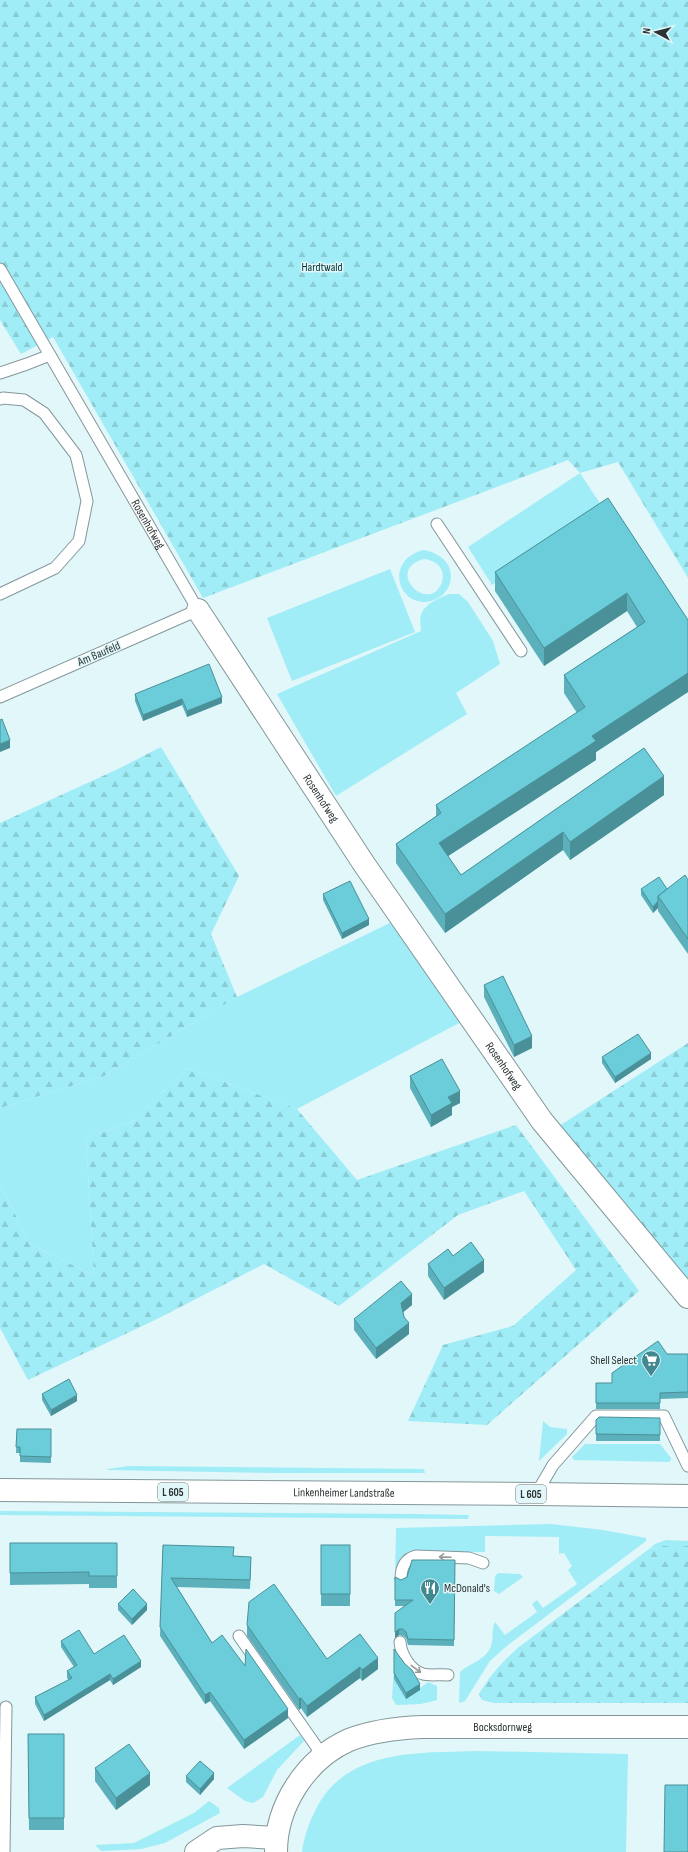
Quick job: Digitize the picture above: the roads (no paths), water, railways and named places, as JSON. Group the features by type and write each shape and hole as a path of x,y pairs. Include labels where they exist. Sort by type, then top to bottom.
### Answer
{"main road":[{"name":"Rosenhofweg","path":"198,610 364,864 542,1121 688,1296"},
{"name":"Linkenheimer Landstraße","path":"0,1490 688,1496"},
{"name":"Bocksdornweg","path":"196,1852 217,1838 243,1836 276,1845 283,1811 290,1796 305,1775 323,1756 356,1738 392,1729 415,1727 688,1727"}],"lane":[{"name":"Rosenhofweg","path":"0,269 198,610"},
{"path":"0,373 50,354"},
{"path":"0,399 24,400 44,413 76,455 87,501 79,541 55,568 0,594"},
{"path":"437,524 521,651"},
{"name":"Am Baufeld","path":"0,697 198,610"},
{"path":"536,1494 553,1465 596,1416 664,1416 688,1466"},
{"path":"402,1578 404,1565 410,1558 416,1556 469,1558 483,1563"},
{"path":"239,1636 323,1756"},
{"path":"400,1642 402,1654 414,1670 422,1674 448,1675"},
{"path":"4,1852 6,1707"}],"place":[{"name":"Shell Select","path":"651,1377"},
{"name":"McDonald's","path":"430,1605"}],"park label":[{"name":"Hardtwald","path":"322,267"}]}
